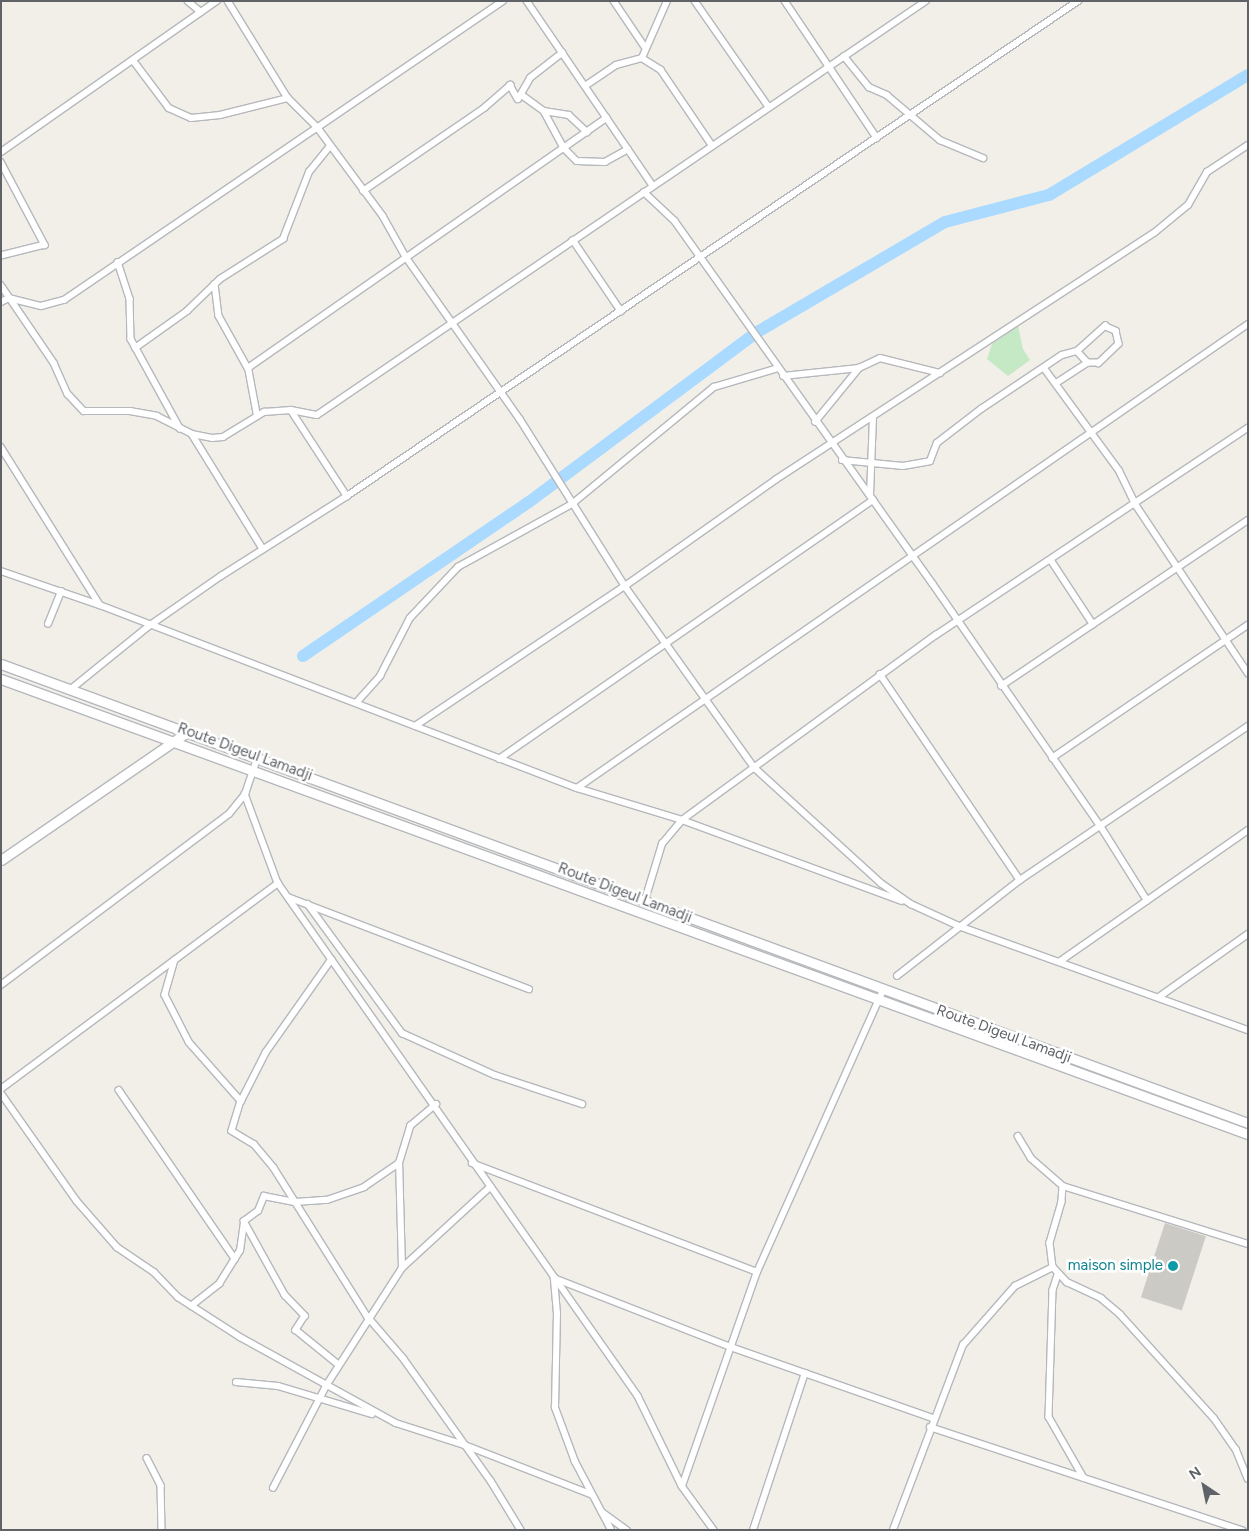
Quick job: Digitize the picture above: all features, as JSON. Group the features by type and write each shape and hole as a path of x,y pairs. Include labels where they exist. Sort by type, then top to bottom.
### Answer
{"main road":[{"name":"Route Digeul Lamadji","path":"1,664 258,756 645,900 881,994 1248,1134"},
{"name":"Route Digeul Lamadji","path":"1,679 881,994 1248,1123"},
{"path":"1,860 189,731"}],"street":[{"path":"188,1 201,12"},
{"path":"1,152 217,1"},
{"path":"228,1 288,98 318,128 383,216 406,257 499,393 625,586 705,701 755,768 875,878 912,904"},
{"path":"1,302 9,298 41,306 58,303 503,1"},
{"path":"528,1 653,186"},
{"path":"614,1 645,47"},
{"path":"642,58 645,47 667,1"},
{"path":"695,1 768,107"},
{"path":"785,1 877,138"},
{"path":"1,285 54,362 78,407 157,416 192,434 223,437 257,416 291,410 317,415 926,1"},
{"path":"70,690 149,626 263,549 347,496 1078,1"},
{"path":"363,191 484,108 510,85 518,100 530,78 562,53"},
{"path":"844,56 869,87 887,95 940,140 983,158"},
{"path":"585,86 616,65 642,58 661,70 712,145"},
{"path":"133,60 169,108 191,118 220,115 288,98"},
{"path":"522,95 544,111 564,148 577,161 605,162 628,149"},
{"path":"544,111 569,115 587,132"},
{"path":"248,368 607,118"},
{"path":"415,726 625,586 761,490 1154,233 1188,205 1207,172 1248,145"},
{"path":"135,348 187,311 215,284 283,239 309,172 330,146"},
{"path":"1,162 45,244 1,256"},
{"path":"644,192 674,221 831,446 872,498 911,558 958,620 1000,686 1100,825 1147,900"},
{"path":"573,240 621,311"},
{"path":"118,262 130,299 129,324 135,348 180,428"},
{"path":"215,284 219,316 248,368 257,416"},
{"path":"577,788 1248,324"},
{"path":"842,460 903,466 930,461 937,443 1008,390 1045,369 1062,355 1077,350 1105,326 1116,332 1119,344 1099,363 1088,363 1056,384"},
{"path":"1077,350 1088,363"},
{"path":"783,376 859,368 880,358 940,373"},
{"path":"356,703 380,676 410,618 458,567 572,504 714,387 778,368"},
{"path":"815,422 859,368"},
{"path":"1045,369 1119,470 1136,505 1248,673"},
{"path":"291,410 347,496"},
{"path":"872,498 873,418"},
{"path":"645,900 662,844 682,820 880,674 958,620 1136,505 1248,428"},
{"path":"192,434 263,549"},
{"path":"1,447 100,605"},
{"path":"499,759 666,644 872,498"},
{"path":"1000,686 1248,520"},
{"path":"1051,560 1093,624"},
{"path":"1,571 100,605 149,626 577,788 682,820 912,904 959,926 1248,1030"},
{"path":"48,624 61,592"},
{"path":"1052,758 1248,625"},
{"path":"880,674 1020,880"},
{"path":"898,976 959,926 1020,880 1248,726"},
{"path":"1,985 229,814 245,794 258,756"},
{"path":"245,794 278,883 331,960 436,1104 472,1163 638,1396 682,1486 714,1530"},
{"path":"1059,962 1248,830"},
{"path":"1,1089 278,883"},
{"path":"288,897 529,989"},
{"path":"308,904 402,1033 496,1075 582,1104"},
{"path":"1159,997 1248,934"},
{"path":"175,960 165,995 189,1042 241,1101"},
{"path":"331,960 266,1052 241,1101 232,1131 254,1144 295,1202 368,1317 465,1445 521,1530"},
{"path":"682,1486 758,1272 881,994"},
{"path":"119,1090 235,1259"},
{"path":"1,1093 77,1201 117,1247 191,1306 326,1386 384,1417"},
{"path":"402,1268 399,1163 410,1126 436,1104"},
{"path":"1018,1136 1031,1158 1062,1186 1248,1244"},
{"path":"191,1306 219,1284 240,1251 244,1221 258,1211 264,1196 295,1202 327,1200 364,1187 399,1163"},
{"path":"472,1163 758,1272"},
{"path":"1062,1186 1050,1242 1053,1267 1058,1275 1100,1298 1120,1314 1214,1418 1236,1449 1248,1479"},
{"path":"272,1488 326,1386 368,1317 402,1268 490,1187"},
{"path":"244,1221 285,1295 305,1316 296,1330 339,1365"},
{"path":"893,1530 955,1361 971,1333 1015,1286 1053,1267"},
{"path":"1058,1275 1053,1290 1049,1417 1084,1478"},
{"path":"554,1278 731,1347 933,1418"},
{"path":"554,1278 557,1314 555,1408 591,1494 611,1530"},
{"path":"753,1530 805,1373"},
{"path":"236,1382 278,1386 384,1417 465,1445 591,1494"},
{"path":"930,1427 1242,1530"},
{"path":"147,1458 161,1486 162,1530"},
{"path":"600,1511 626,1530"}],"green space":[{"path":"1018,326 1023,349 1030,360 1008,376 987,359 992,344"}],"building":[{"name":"maison simple","path":"1165,1223 1206,1236 1182,1310 1141,1297"}],"waterway":[{"path":"303,656 529,502 754,334 945,222 1049,195 1248,75"}],"place":[{"name":"maison simple","path":"1173,1266"}]}
